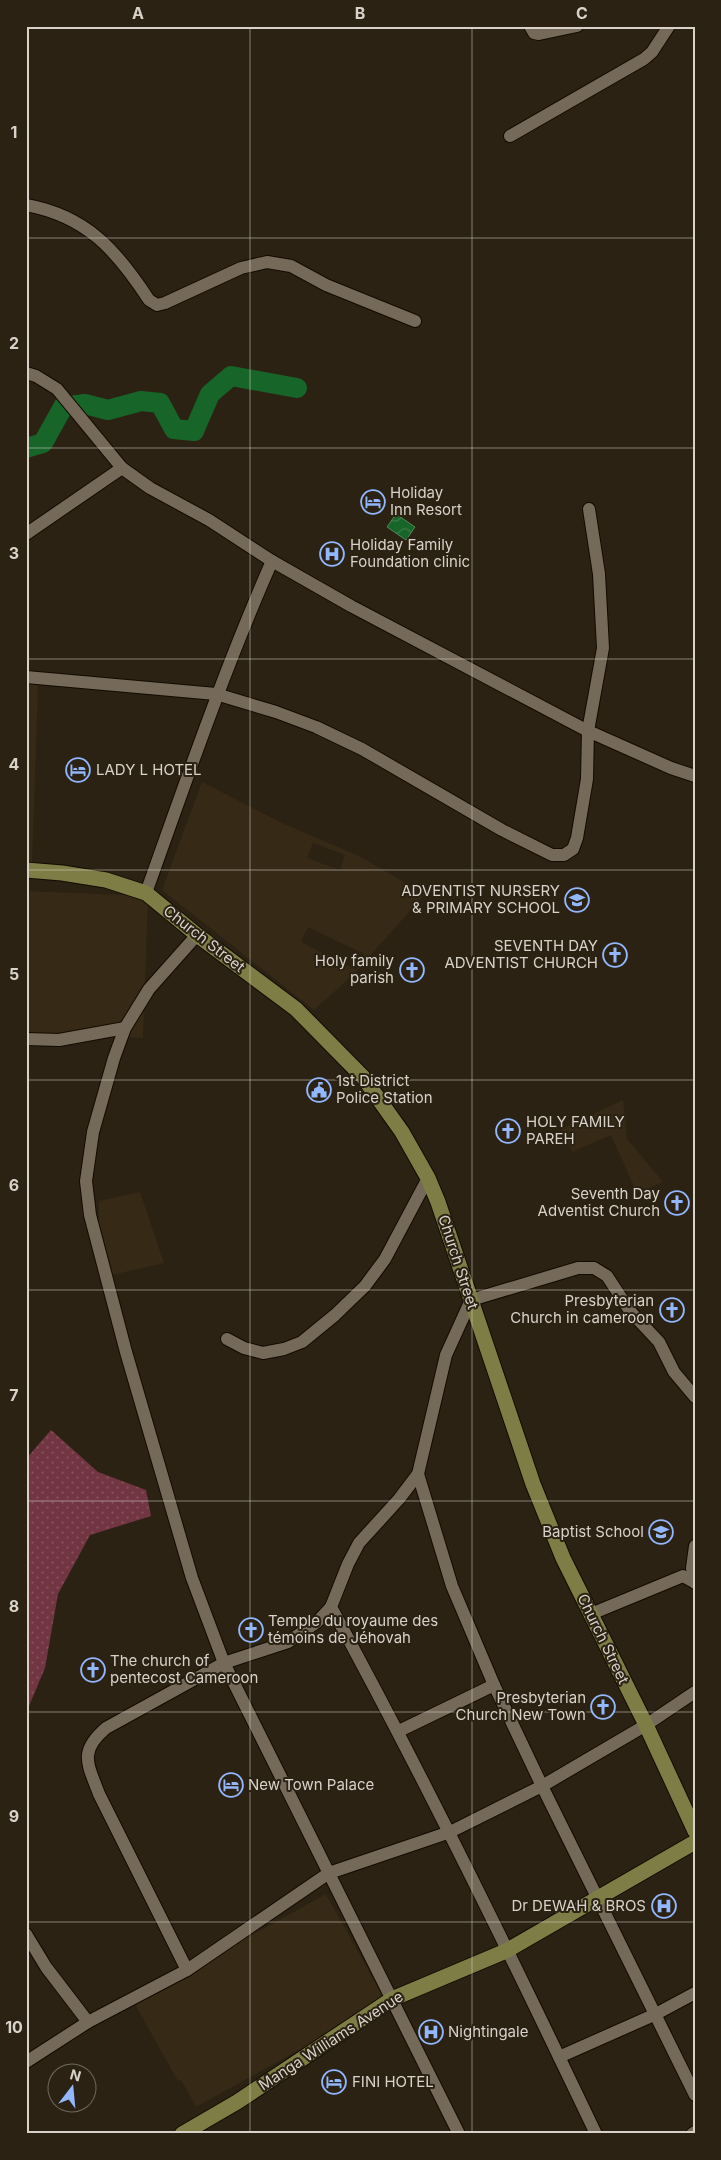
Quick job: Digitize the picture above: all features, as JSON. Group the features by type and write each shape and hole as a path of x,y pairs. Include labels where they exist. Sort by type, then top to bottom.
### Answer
{"main road":[{"name":"Church Street","path":"26,870 62,872 106,880 146,893 197,936 296,1009 363,1077 402,1132 428,1178 438,1202 533,1484 563,1558 646,1725 695,1831"},
{"name":"Manga Williams Avenue","path":"182,2134 237,2102 392,1999 506,1951 695,1842"}],"street":[{"path":"530,26 534,33 539,34 577,26"},
{"path":"510,136 644,59 652,52 668,26"},
{"path":"26,205 63,216 90,231 116,253 149,300 157,304 165,303 241,268 267,262 291,266 326,284 415,321"},
{"path":"26,373 36,376 57,389 122,468 150,488 209,520 272,561 351,606 588,731 671,768 695,776"},
{"path":"26,534 122,468"},
{"path":"26,677 216,694 316,727 362,749 502,830 552,855 564,855 573,849 577,838 587,779 588,731 603,648 599,574 589,509"},
{"path":"146,893 216,694 272,561"},
{"path":"197,936 149,990 125,1028 102,1096 93,1132 86,1181 90,1215 126,1352 192,1578 224,1662 459,2134"},
{"path":"26,1039 59,1040 125,1028"},
{"path":"227,1339 244,1348 263,1353 284,1349 302,1342 335,1315 365,1286 385,1259 428,1178"},
{"path":"187,1970 99,1794 88,1766 88,1752 91,1740 106,1728 224,1662 288,1642 316,1622 331,1607 348,1564 359,1543 399,1500 418,1474 436,1388 446,1355 471,1300 578,1268 594,1268 607,1276 630,1311 659,1342 674,1372 695,1397"},
{"path":"418,1474 452,1586 494,1685 695,2095"},
{"path":"694,1582 692,1568 695,1546"},
{"path":"591,1614 683,1576 694,1582"},
{"path":"331,1607 399,1731 450,1832 596,2134"},
{"path":"399,1731 494,1685"},
{"path":"26,2062 88,2022 187,1970 329,1873 450,1832 542,1786 646,1725 695,1692"},
{"path":"26,1934 46,1967 88,2022"},
{"path":"559,2057 656,2014 695,1993"}],"shaded area":[{"path":"26,684 38,685 32,862 26,862"},
{"path":"202,782 284,824 357,855 425,894 354,974 314,1010 162,890","holes":["313,843 345,855 340,870 307,858","308,927 364,954 356,970 301,942"]},
{"path":"26,891 148,896 143,1038 26,1033"},
{"path":"623,1100 627,1139 663,1182 637,1193 611,1135 572,1152 561,1129"},
{"path":"140,1192 164,1263 112,1275 99,1227 99,1201"},
{"path":"51,1430 98,1472 146,1490 151,1516 90,1535 58,1594 45,1668 26,1713 26,1459"},
{"path":"326,1894 386,2002 196,2107 181,2080 178,2081 133,2001"}],"water":[{"path":"396,514 415,527 406,540 387,527"}],"waterway":[{"path":"26,448 43,443 63,407 85,404 108,410 141,401 160,403 174,429 194,431 210,394 231,376 297,388"}],"place":[{"name":"Holiday Inn Resort","path":"373,502"},
{"name":"Holiday Family Foundation clinic","path":"332,554"},
{"name":"LADY L HOTEL","path":"78,770"},
{"name":"ADVENTIST NURSERY & PRIMARY SCHOOL","path":"577,900"},
{"name":"SEVENTH DAY ADVENTIST CHURCH","path":"615,955"},
{"name":"Holy family parish","path":"412,970"},
{"name":"1st District Police Station","path":"319,1090"},
{"name":"HOLY FAMILY PAREH","path":"508,1131"},
{"name":"Seventh Day Adventist Church","path":"677,1203"},
{"name":"Presbyterian Church in cameroon","path":"672,1310"},
{"name":"Baptist School","path":"661,1532"},
{"name":"Temple du royaume des témoins de Jéhovah","path":"251,1630"},
{"name":"The church of pentecost Cameroon","path":"93,1670"},
{"name":"Presbyterian Church New Town","path":"603,1707"},
{"name":"New Town Palace","path":"231,1785"},
{"name":"Dr DEWAH & BROS","path":"664,1906"},
{"name":"Nightingale","path":"431,2032"},
{"name":"FINI HOTEL","path":"334,2082"}]}
